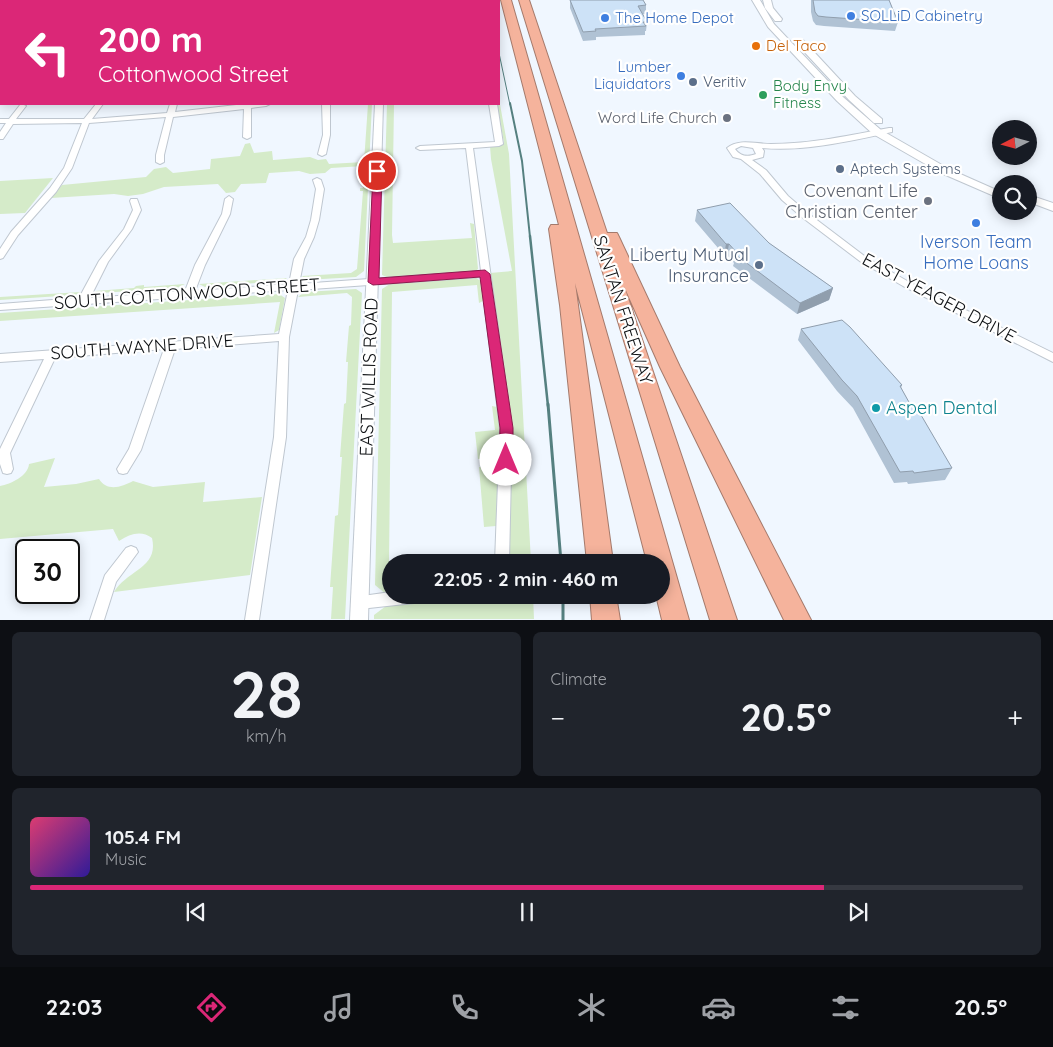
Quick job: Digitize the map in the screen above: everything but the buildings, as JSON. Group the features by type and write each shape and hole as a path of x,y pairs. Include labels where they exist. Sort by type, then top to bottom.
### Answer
{"highway":[{"name":"SANTAN FREEWAY","path":"506,0 658,554"},
{"name":"SANTAN FREEWAY","path":"527,4 724,620"},
{"path":"545,140 542,156 556,221 569,305 599,554"},
{"path":"582,180 595,199 628,278 670,367 798,620"},
{"path":"670,598 676,620"},
{"path":"604,604 606,620"}],"main road":[{"path":"756,0 764,15 784,39 840,99 877,132 945,171 992,192"},
{"path":"767,0 769,8 852,98 889,130 950,165 992,183"},
{"path":"1037,201 1053,207"},
{"path":"1037,210 1053,215"}],"street":[{"path":"0,256 14,234 53,190 68,168 88,120 98,105"},
{"path":"160,162 160,155 173,105"},
{"path":"0,122 88,120 169,115 248,105 247,137"},
{"path":"322,154 326,146 328,128 325,112 326,105"},
{"name":"EAST WILLIS ROAD","path":"359,620 379,105"},
{"path":"420,148 499,144 493,105"},
{"path":"0,137 22,106"},
{"path":"777,148 744,158 733,153 732,148 740,144 777,148 814,144 889,130"},
{"path":"469,145 506,428 502,554"},
{"path":"750,145 758,148 759,155"},
{"name":"EAST YEAGER DRIVE","path":"759,155 763,172"},
{"name":"EAST YEAGER DRIVE","path":"744,158 763,172 785,198 806,216 864,260 906,284 1053,358"},
{"path":"252,620 280,437 284,337 292,287 299,259 310,237 315,220 320,189 317,180"},
{"path":"189,294 200,265 226,214 230,200"},
{"path":"83,301 104,261 128,229 137,210 134,201"},
{"name":"SOUTH COTTONWOOD STREET","path":"0,307 485,274"},
{"name":"SOUTH WAYNE DRIVE","path":"0,358 284,337"},
{"path":"123,469 135,450 170,345"},
{"path":"7,469 4,453 51,354"},
{"path":"97,620 110,579 132,552"},
{"path":"360,602 382,600"}],"green space":[{"path":"500,104 509,154 531,554 509,554 512,427 490,273 512,271 491,159 490,146 499,146 504,143 497,105"},
{"path":"368,105 372,105 364,271 356,277 306,280 302,276 351,273 357,269 363,191 360,191 360,188 363,188 364,166 331,168 325,173 310,174 299,171 269,173 266,183 241,184 235,192 226,193 218,184 164,187 143,194 128,196 114,194 51,198 62,185 146,177 154,169 166,167 173,173 210,169 211,159 240,156 245,144 250,143 254,153 272,151 273,160 310,157 318,160 326,159 329,164 364,162"},
{"path":"387,105 394,105 393,243 472,238 470,223 474,224 478,269 474,272 389,278 382,275"},
{"path":"53,178 25,213 0,214 0,181"},
{"path":"287,278 283,281 205,287 199,284"},
{"path":"476,278 481,281 483,301 479,303 477,285 392,292 389,554 382,554 382,591 375,585 382,289 390,284"},
{"path":"185,284 177,288 100,293 95,291 134,288 144,285 144,287"},
{"path":"356,289 362,293 345,619 331,619 333,587 330,587 335,516 338,515 342,457 340,457 344,404 346,403 348,362 346,362 349,326 351,325 352,297 347,293 298,297 304,292"},
{"path":"81,292 75,295 0,300 0,297"},
{"path":"279,294 285,298 279,330 274,333 280,302 0,321 0,313"},
{"path":"492,406 497,407 500,430 499,457 478,459 475,432 495,430"},
{"path":"55,458 44,487 76,484 99,479 106,486 110,487 124,485 133,481 153,487 205,482 203,502 262,497 250,575 114,592 126,578 140,568 151,556 153,548 152,538 144,534 136,534 127,536 119,541 113,529 0,539 0,486 22,476 29,464"},
{"path":"498,466 496,526 484,527 479,467"},
{"path":"407,604 533,604 534,619 374,619 374,615 386,606"}],"waterway":[{"path":"500,58 510,105"},
{"path":"510,103 522,161 530,237"},
{"path":"359,164 366,164"},
{"path":"530,236 548,406"},
{"path":"548,404 560,554"},
{"path":"563,604 563,620"}],"place":[{"name":"SOLLiD Cabinetry","path":"851,16"},
{"name":"The Home Depot","path":"605,18"},
{"name":"Del Taco","path":"756,46"},
{"name":"Lumber Liquidators","path":"681,76"},
{"name":"Veritiv","path":"693,82"},
{"name":"Body Envy Fitness","path":"763,95"},
{"name":"Word Life Church","path":"727,118"},
{"name":"Aptech Systems","path":"840,169"},
{"name":"Covenant Life Christian Center","path":"928,201"},
{"name":"Iverson Team Home Loans","path":"976,223"},
{"name":"Liberty Mutual Insurance","path":"759,265"},
{"name":"Aspen Dental","path":"876,408"}],"route":[{"path":"377,171 373,282 485,274 506,428 506,460"}]}
